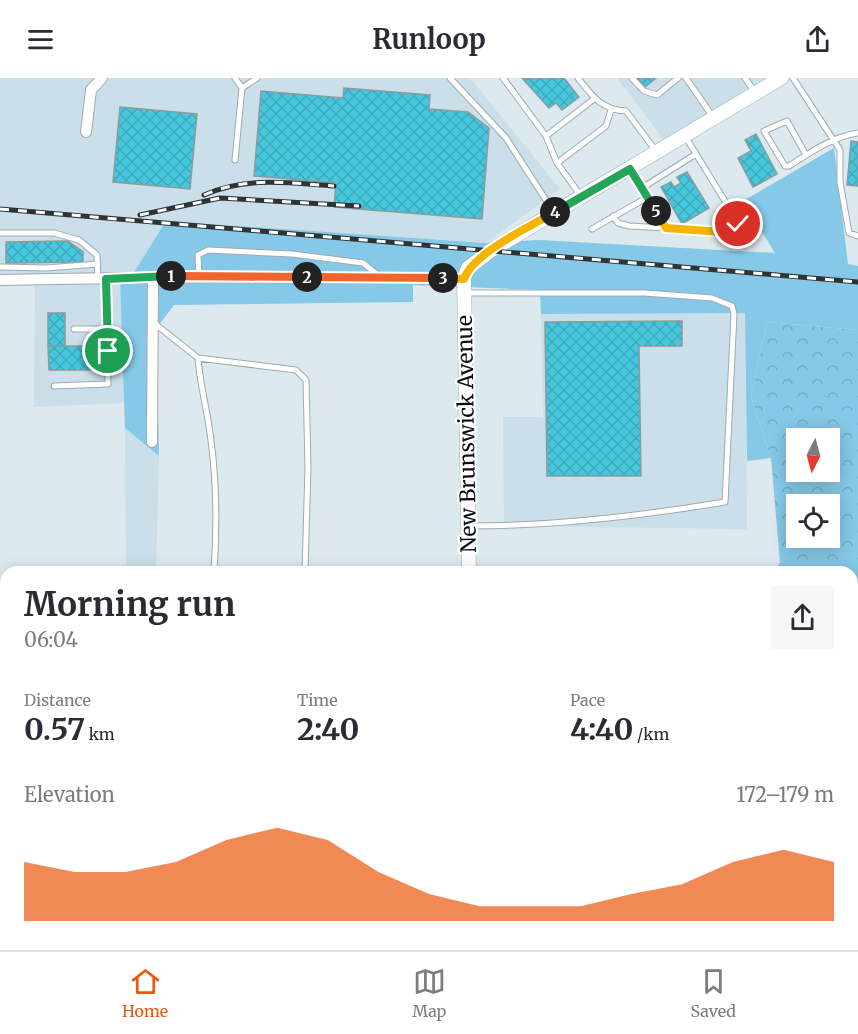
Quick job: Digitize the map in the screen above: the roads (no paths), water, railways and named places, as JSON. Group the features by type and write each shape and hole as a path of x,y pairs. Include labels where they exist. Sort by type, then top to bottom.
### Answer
{"street":[{"path":"86,132 91,90 102,78"},
{"path":"0,280 153,276 464,279 468,268 490,251 781,78"},
{"path":"152,442 153,276"},
{"name":"New Brunswick Avenue","path":"464,279 469,566"}],"lane":[{"path":"235,78 242,88 235,160"},
{"path":"242,88 257,78"},
{"path":"450,78 506,138 554,212"},
{"path":"503,78 546,136 557,163 582,197"},
{"path":"578,78 594,99 611,110 626,111 657,153"},
{"path":"632,78 644,91 657,95 678,78"},
{"path":"686,78 713,117"},
{"path":"745,78 755,93"},
{"path":"793,78 833,139 842,160 840,182 849,233 858,236"},
{"path":"546,136 594,99"},
{"path":"557,163 606,126 611,110"},
{"path":"807,155 787,122 764,131 785,166 807,155 833,139 858,133"},
{"path":"613,216 618,223 629,226 732,233 740,230 685,136"},
{"path":"642,188 696,154"},
{"path":"630,169 666,228"},
{"path":"592,229 648,196"},
{"path":"0,233 54,233 79,240 97,255 107,329 108,384 54,386"},
{"path":"199,276 198,255 208,250 292,254 363,263 380,278"},
{"path":"0,267 45,268 98,264"},
{"path":"464,293 645,293 712,298 732,306 734,314 725,502 642,516 527,526 470,526"},
{"path":"153,322 198,358 297,370 306,380 308,512 305,566"},
{"path":"74,329 107,329"},
{"path":"198,358 200,388 211,438 216,490 214,566"}],"railway":[{"path":"204,195 220,189 252,183 334,186"},
{"path":"140,215 220,198 359,206"},
{"path":"0,209 858,282"}]}
